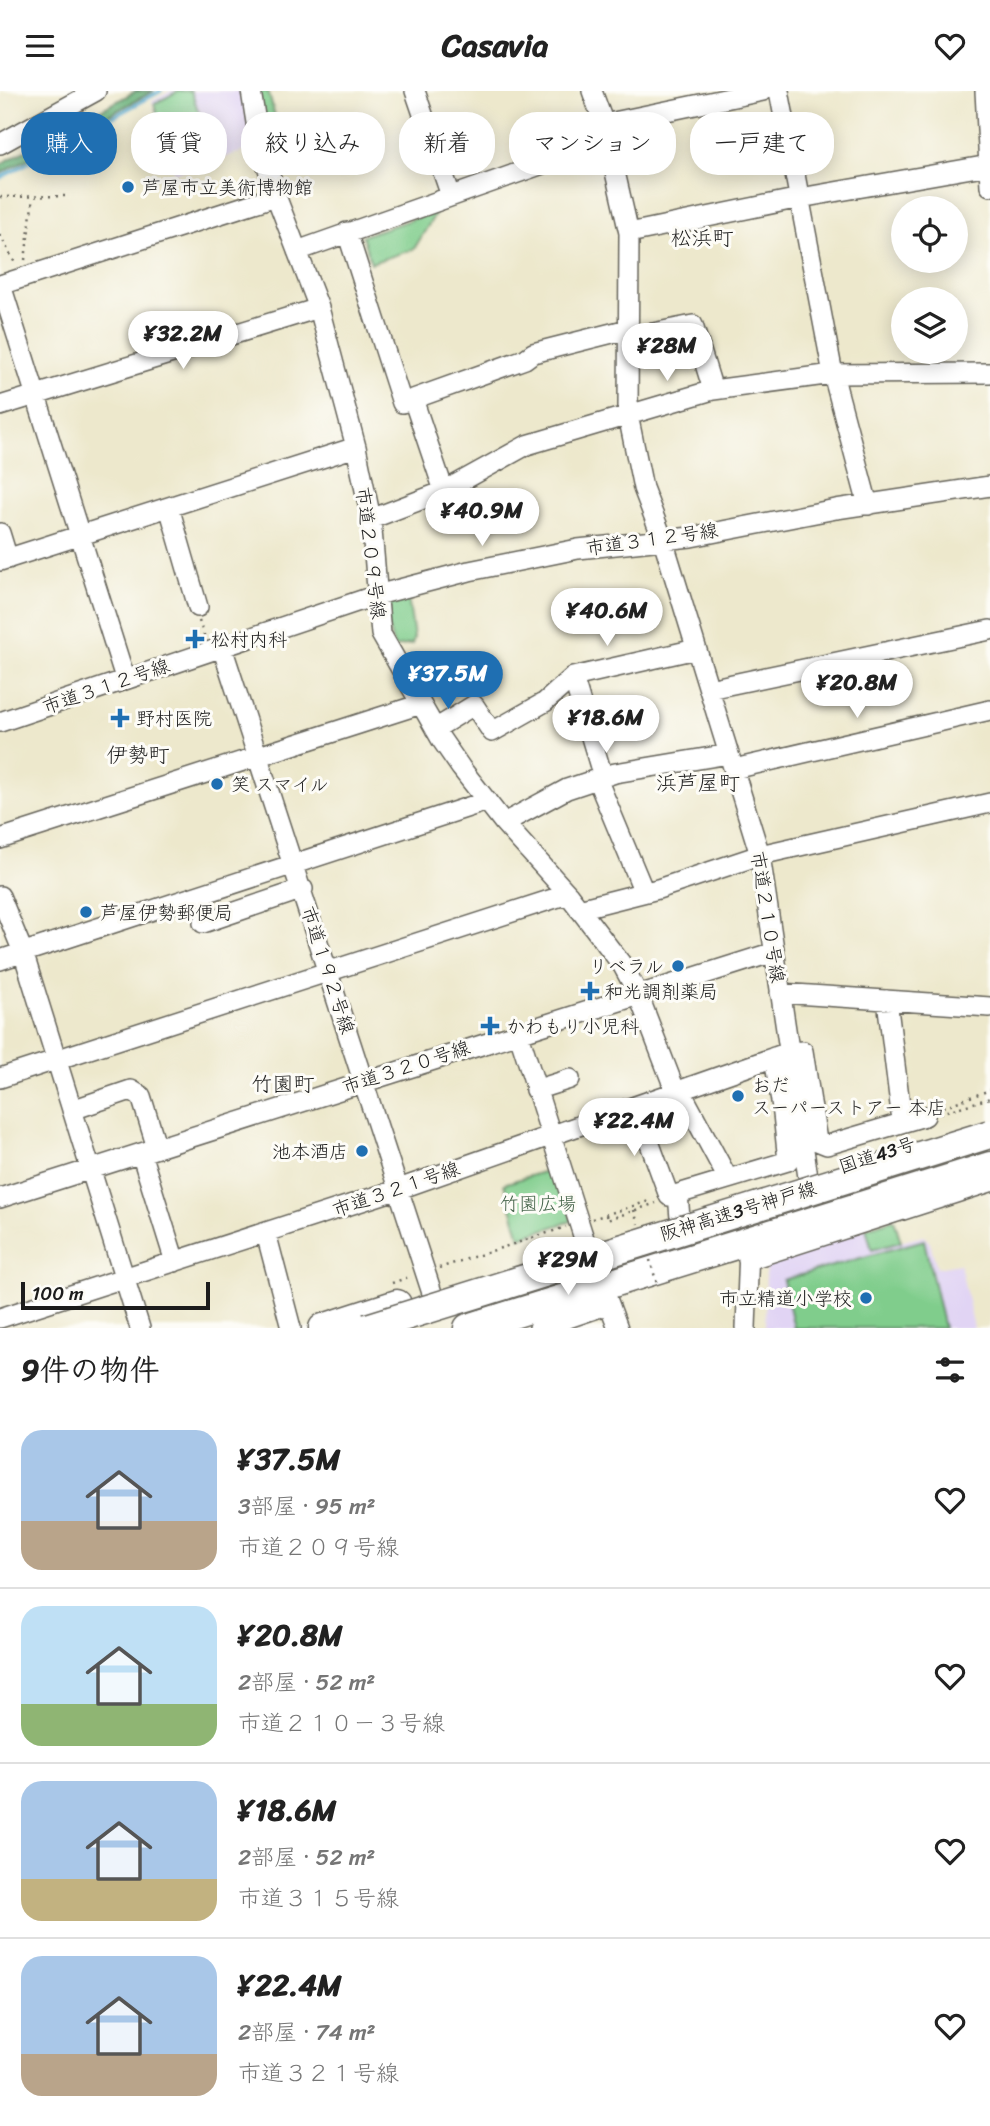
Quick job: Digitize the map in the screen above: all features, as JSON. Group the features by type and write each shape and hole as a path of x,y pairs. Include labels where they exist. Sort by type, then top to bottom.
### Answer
{"highway":[{"name":"国道43号","path":"323,1328 428,1283 583,1236 672,1202 808,1177 990,1122"},
{"name":"阪神高速3号神戸線","path":"367,1328 990,1134"},
{"name":"阪神高速3号神戸線","path":"427,1328 990,1153"},
{"path":"468,1328 515,1321 606,1295 749,1249 990,1165"}],"street":[{"path":"0,143 96,91"},
{"name":"市道２０９号線","path":"251,91 258,135 276,196 319,308 356,447 371,519 381,634 435,729 487,801 574,901 622,966 638,994 673,1085 679,1091 727,1177"},
{"path":"415,91 451,196"},
{"name":"市道２１０号線","path":"592,91 599,112"},
{"path":"676,114 762,91"},
{"path":"779,91 833,375 868,505"},
{"path":"985,91 990,186"},
{"path":"629,233 800,198 989,165"},
{"path":"297,251 509,172"},
{"name":"市道２１０号線","path":"616,175 629,233 628,415 643,488 663,540 760,855 780,993 781,1054 790,1112 808,1177"},
{"path":"125,678 1,285 276,196"},
{"path":"347,232 402,403 525,359 533,353 628,333 693,325 713,390"},
{"path":"0,406 319,308"},
{"path":"371,519 443,491 527,445 713,390 833,375 990,373"},
{"path":"413,398 443,491"},
{"path":"0,533 4,560 356,447"},
{"name":"市道３１２号線","path":"0,722 377,595 469,571 578,549 663,540 934,492 990,486"},
{"path":"169,507 198,607"},
{"path":"709,689 990,630"},
{"path":"435,729 474,705 492,732 545,702 573,677 696,649"},
{"name":"市道１９２号線","path":"215,650 258,755 428,1283"},
{"path":"573,677 600,778 643,893"},
{"path":"0,839 421,704"},
{"path":"504,823 567,789 655,765 731,762 990,710"},
{"path":"0,960 487,801"},
{"path":"0,1078 330,973 574,901 643,893 760,855 990,803"},
{"path":"203,923 303,889"},
{"path":"0,896 23,953 140,1328"},
{"name":"市道３２０号線","path":"0,1198 363,1080 774,952"},
{"path":"780,993 990,1007"},
{"path":"887,1000 901,1113"},
{"path":"519,1031 535,1090 583,1236"},
{"path":"781,1054 803,1051 817,1141 827,1145 928,1116"},
{"name":"市道３２１号線","path":"0,1318 399,1189 781,1054"},
{"path":"535,1090 570,1079"},
{"path":"72,1110 131,1090 141,1096 149,1151 176,1262"},
{"path":"636,1106 672,1202 727,1177 788,1161 790,1112"},
{"path":"746,1328 749,1249 990,1182"},
{"path":"266,1233 291,1328"},
{"path":"539,1328 606,1295 618,1328"}],"path":[{"path":"0,197 69,196"},
{"path":"22,278 33,198"},
{"path":"0,235 22,278"},
{"path":"198,607 197,614 215,650"},
{"path":"928,1116 990,1090"},
{"path":"928,1116 990,1098"},
{"path":"388,1285 428,1283 583,1236 606,1217 672,1202"},
{"path":"606,1217 672,1202"}],"shaded area":[{"path":"171,91 243,91 247,112 241,112 241,152 227,157 227,112 156,112 152,101"},
{"name":"市立精道小学校","path":"866,1228 873,1249 924,1236 930,1243 937,1268 960,1264 974,1328 765,1328 766,1267 773,1259"}],"green space":[{"path":"136,91 154,91 115,112 97,112"},
{"path":"178,91 191,91 199,112 157,112 154,104"},
{"path":"255,91 268,91 274,112 260,112"},
{"path":"21,153 21,163 0,174 0,164"},
{"path":"437,211 414,249 371,263 362,236"},
{"path":"407,591 414,637 412,644 394,647 381,602"},
{"name":"竹園広場","path":"555,1168 572,1221 520,1237 504,1184"},
{"path":"894,1219 901,1242 872,1250 866,1228"},
{"name":"市立精道小学校","path":"924,1240 944,1328 794,1328 783,1280"}],"waterway":[{"path":"0,178 161,91"}],"place":[{"name":"芦屋市立美術博物館","path":"128,187"},
{"name":"松村内科","path":"195,639"},
{"name":"野村医院","path":"120,718"},
{"name":"笑 スマイル","path":"217,784"},
{"name":"芦屋伊勢郵便局","path":"86,912"},
{"name":"リベラル","path":"678,966"},
{"name":"和光調剤薬局","path":"590,991"},
{"name":"かわもり小児科","path":"490,1026"},
{"name":"おだ スーパーストアー 本店","path":"738,1096"},
{"name":"池本酒店","path":"362,1151"},
{"name":"市立精道小学校","path":"866,1298"}],"district":[{"name":"松浜町","path":"702,238"},
{"name":"伊勢町","path":"138,755"},
{"name":"浜芦屋町","path":"698,783"},
{"name":"竹園町","path":"283,1084"}]}
